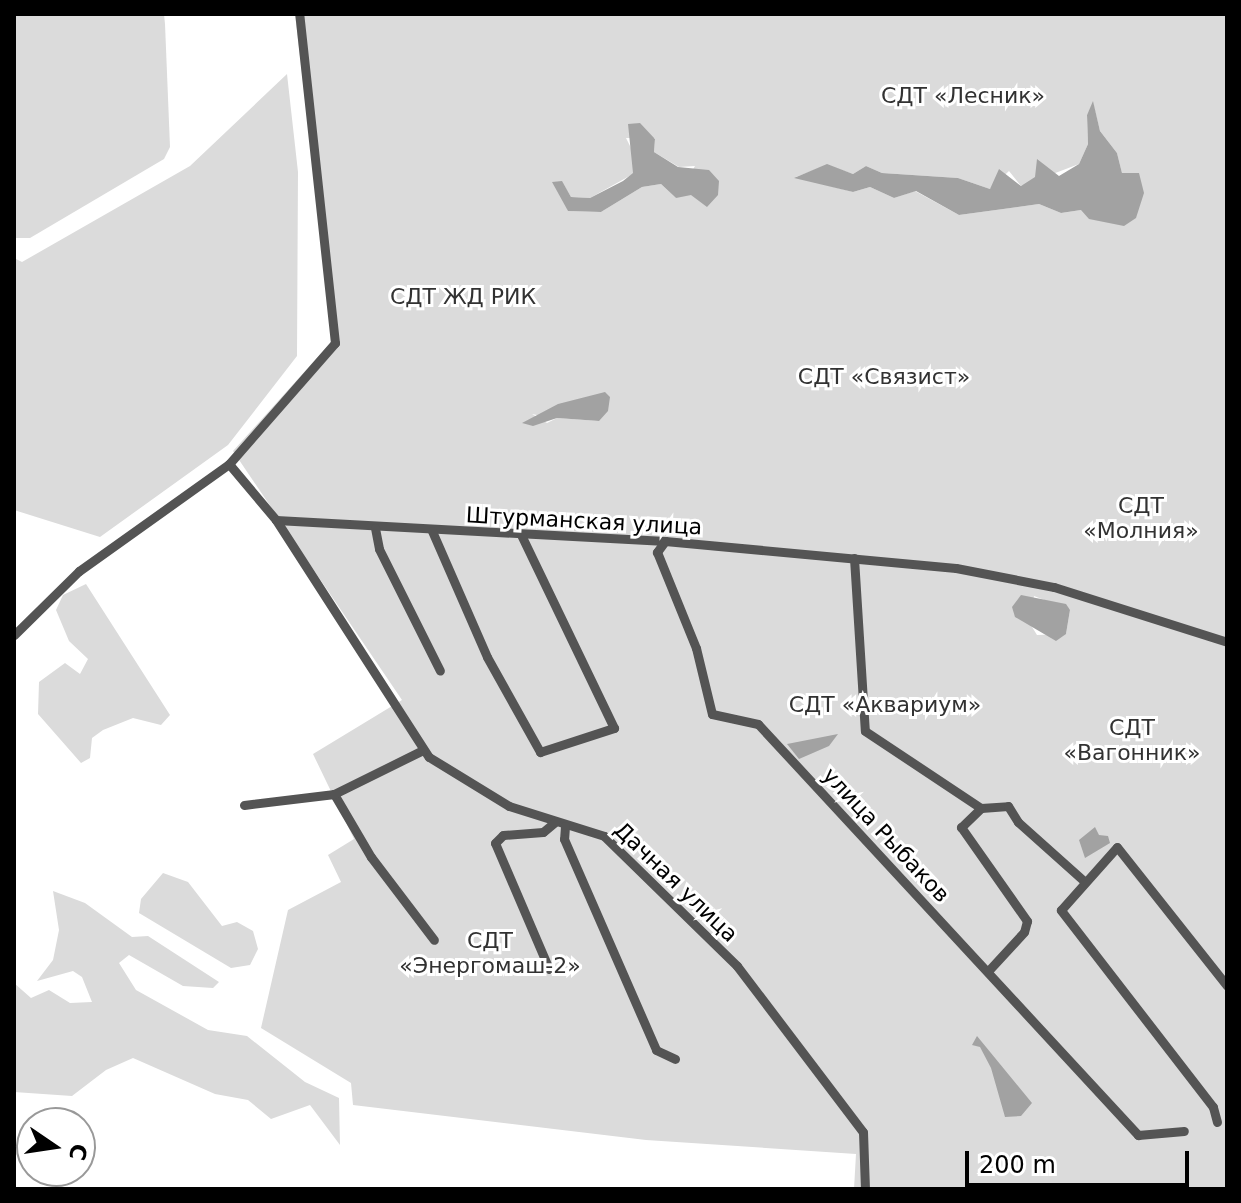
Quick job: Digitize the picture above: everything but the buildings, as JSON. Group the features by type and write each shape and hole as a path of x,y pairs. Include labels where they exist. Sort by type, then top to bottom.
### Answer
{"street":[{"path":"14,635 79,571 229,464 335,343 299,14"},
{"path":"229,464 276,520"},
{"name":"Штурманская улица","path":"276,520 375,528 665,541 854,558 1019,579 1227,642"},
{"name":"Дачная улица","path":"276,520 423,750 509,806 604,836 737,966 863,1132 865,1189"},
{"path":"375,528 379,549 440,671"},
{"path":"432,531 487,657 540,752 614,728 521,535"},
{"name":"улица Рыбаков","path":"665,541 657,552 696,648 712,714 758,724 989,970 1138,1135 1184,1131"},
{"path":"854,558 863,729 981,808 1008,806 1018,822 1085,882"},
{"path":"244,805 334,794 423,750"},
{"path":"334,794 371,857 434,940"},
{"path":"981,808 961,827 1027,921 1024,932 989,970"},
{"path":"549,969 495,843 503,835 543,832 560,824 656,1050 675,1059"},
{"path":"1217,1122 1213,1107 1061,910 1117,847 1227,986"}],"green space":[{"path":"14,14 164,14 165,24 170,147 164,159 30,238 14,238"},
{"path":"295,14 1227,14 1227,1189 854,1189 856,1154 646,1140 353,1105 351,1083 261,1028 288,910 341,882 328,855 354,839 313,754 402,700 233,451 333,340","holes":["1093,103 1100,131 1117,153 1122,173 1081,210 1061,213 1039,204 959,215 915,191 894,198 870,187 853,192 796,177 827,165 853,174 866,166 882,173 958,178 990,189 1009,171 1021,186 1079,164 1088,144 1087,115","626,138 655,138 654,152 679,167 695,166 676,198 661,184 642,187 601,212 568,211 562,182 571,197 590,198 633,174 634,154","599,396 599,421 557,418 547,423 532,414 542,416","1034,596 1070,610 1066,634 1037,635 1029,622"]},
{"path":"287,74 298,172 297,356 228,445 100,537 14,510 14,258 22,262 190,166"},
{"path":"86,584 170,715 161,725 133,718 103,730 92,738 90,758 81,763 38,714 39,682 65,663 80,674 88,659 69,641 56,610 63,595"},
{"path":"163,873 188,882 222,926 237,922 253,931 258,949 250,965 231,968 139,913 141,899"},
{"path":"53,891 85,903 132,937 148,936 219,982 213,988 183,986 129,955 119,963 136,990 208,1030 247,1036 305,1082 339,1098 340,1145 310,1105 271,1119 248,1100 215,1094 133,1058 106,1070 72,1096 14,1092 14,983 31,998 49,990 70,1003 92,1002 82,977 73,971 37,981 53,960 59,930"}],"shaded area":[{"path":"1093,101 1100,131 1117,153 1122,173 1139,173 1144,193 1136,218 1124,226 1089,219 1081,210 1061,213 1039,204 959,215 916,191 894,198 870,187 853,192 794,178 827,164 853,174 866,166 882,173 958,178 990,189 999,169 1021,186 1035,177 1037,159 1059,176 1079,164 1088,144 1087,115"},
{"path":"640,123 655,139 654,152 678,167 709,170 719,181 718,195 707,207 691,195 676,198 661,184 642,187 601,212 568,211 552,182 562,181 571,197 590,198 623,181 633,173 628,124"},
{"path":"605,392 610,397 608,411 599,421 557,418 533,426 522,423 558,404"},
{"path":"1021,595 1066,604 1070,610 1066,634 1056,641 1015,617 1012,607"},
{"path":"838,734 829,746 799,759 787,744"},
{"path":"1095,827 1099,835 1108,836 1110,843 1085,858 1079,840"},
{"path":"977,1036 1032,1103 1021,1116 1005,1117 991,1068 980,1047 972,1045"}],"park label":[{"name":"СДТ «Лесник»","path":"963,96"},
{"name":"СДТ ЖД РИК","path":"463,297"},
{"name":"СДТ «Связист»","path":"884,377"},
{"name":"СДТ «Молния»","path":"1141,518"},
{"name":"СДТ «Аквариум»","path":"885,705"},
{"name":"СДТ «Вагонник»","path":"1132,740"},
{"name":"СДТ «Энергомаш-2»","path":"490,952"}]}
